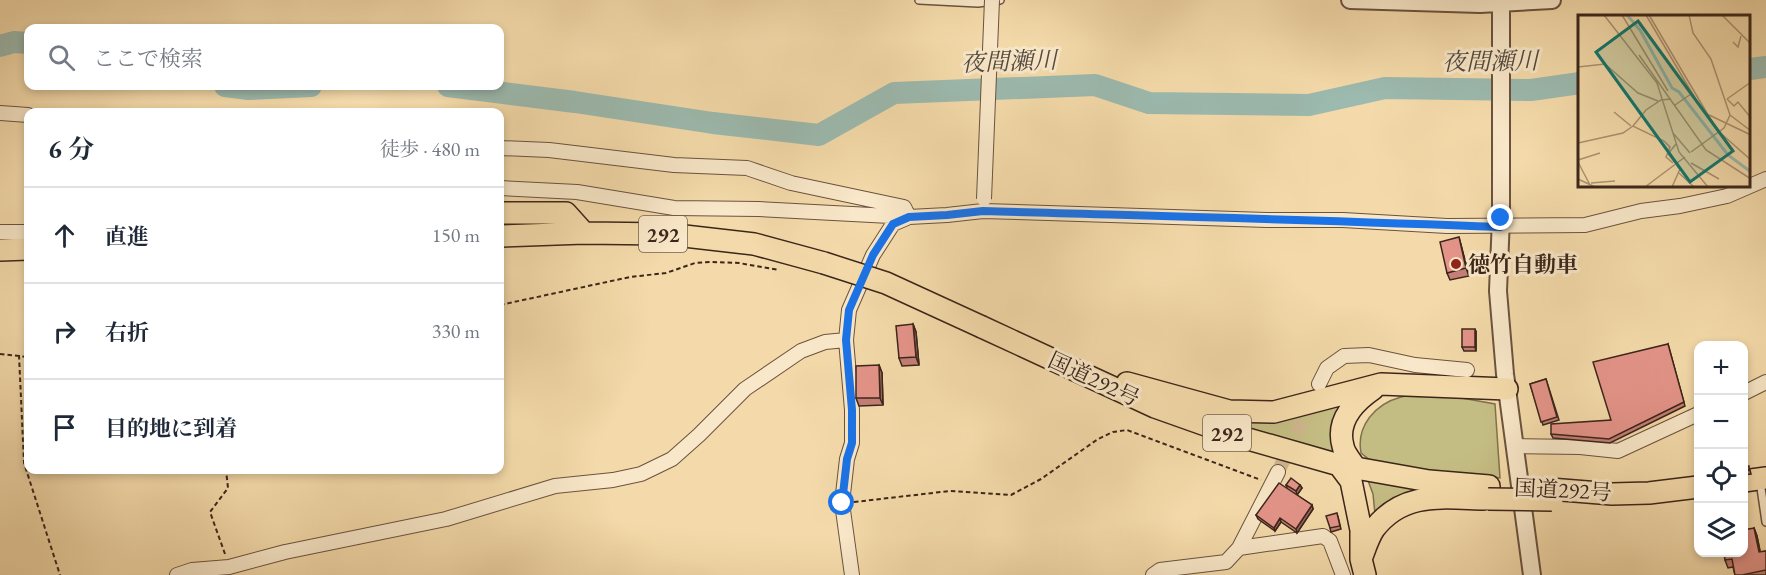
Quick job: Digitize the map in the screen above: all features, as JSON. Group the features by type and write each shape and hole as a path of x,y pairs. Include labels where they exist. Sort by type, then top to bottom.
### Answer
{"highway":[{"path":"504,213 566,213 584,232"},
{"name":"国道292号","path":"504,236 584,232 667,234 754,244 824,262 886,283 1155,407 1234,435 1347,466 1488,492 1612,494 1649,493 1694,487"},
{"path":"0,250 24,249"},
{"path":"1068,367 1229,411 1274,412 1381,384 1507,389"},
{"path":"1363,567 1361,530 1341,430 1347,413 1359,398 1381,384"},
{"path":"1363,567 1373,531 1386,516 1404,504 1424,498 1488,492"}],"street":[{"path":"984,205 992,0"},
{"path":"1350,0 1501,2 1552,0"},
{"path":"1501,2 1498,291 1507,389 1532,575"},
{"path":"0,114 24,115"},
{"path":"504,148 549,150 674,165 747,168 791,183 904,207 909,217"},
{"path":"1751,186 1766,179"},
{"path":"504,188 577,192 675,208 771,209 909,217 947,215 984,205 1267,220 1585,225 1727,196 1745,188"},
{"path":"852,575 842,503 847,459 852,443 852,410 846,340 849,310 873,255 893,224 909,217"},
{"path":"0,232 24,232"},
{"path":"177,575 192,570 229,567 285,552 446,519 555,486 613,480 641,474 672,459 745,389 801,351 825,342 846,340"},
{"path":"1319,384 1327,368 1344,356 1369,355 1415,365 1467,370"},
{"path":"1748,391 1766,382"},
{"path":"1514,446 1580,447 1618,452 1694,416"},
{"path":"1154,575 1160,570 1226,562 1239,548 1275,478"},
{"path":"1239,548 1323,536 1330,541 1343,575"}],"lane":[{"path":"919,0 978,3 1000,0"},
{"path":"1757,482 1766,522"}],"path":[{"path":"504,304 630,277 666,273 702,262 739,263 788,271"},
{"path":"0,354 24,357"},
{"path":"19,356 24,463"},
{"path":"842,503 950,491 1011,495 1041,479 1098,439 1127,429 1275,478"},
{"path":"28,474 60,575"},
{"path":"226,474 228,488 210,512 229,567"}],"shaded area":[{"path":"1434,393 1495,404 1500,478 1375,464 1361,453 1361,434 1365,425 1383,405 1401,397"},
{"path":"1353,396 1341,454 1213,418"},
{"path":"1367,478 1432,490 1376,524 1373,494"}],"building":[{"path":"1459,237 1466,268 1447,273 1440,242"},
{"path":"913,324 916,357 899,358 896,326"},
{"path":"1462,329 1475,329 1475,347 1462,347"},
{"path":"1668,344 1684,402 1609,439 1551,434 1551,424 1611,420 1593,362"},
{"path":"879,365 880,398 856,398 856,366"},
{"path":"1546,379 1557,417 1541,422 1530,384"},
{"path":"1291,478 1300,485 1296,491 1286,485"},
{"path":"1279,483 1312,505 1296,529 1280,518 1274,528 1256,515"},
{"path":"1337,513 1340,526 1330,528 1326,516"},
{"path":"1754,528 1759,552 1766,551 1766,570 1735,575 1732,559 1725,560 1725,557 1748,557 1748,529"}],"waterway":[{"name":"夜間瀬川","path":"0,46 14,42 24,43"},
{"name":"夜間瀬川","path":"1751,69 1766,67"},
{"name":"夜間瀬川","path":"480,90 713,123 819,135 894,93 1095,85 1149,103 1309,105 1385,88 1531,90 1578,83"}],"tunnel":[{"path":"1278,472 1313,398"}],"place":[{"name":"徳竹自動車","path":"1456,264"}],"route":[{"path":"842,503 847,459 852,443 852,410 846,340 849,310 873,255 893,224 909,217 983,211 1267,220 1343,220 1500,227 1501,218"}]}
